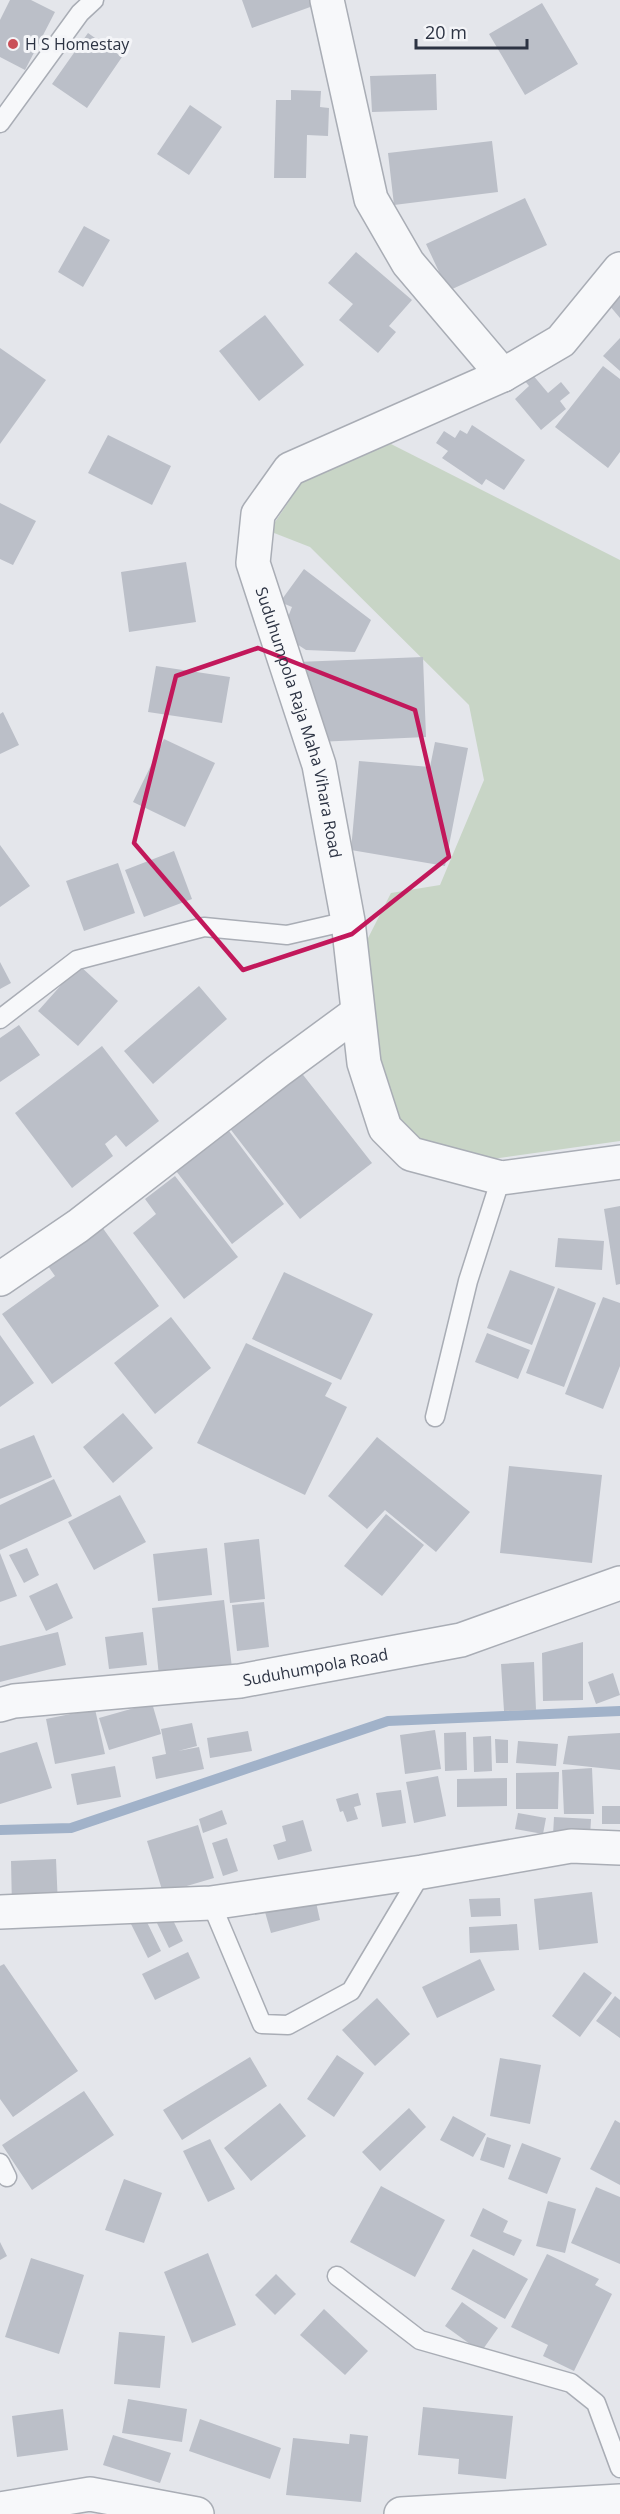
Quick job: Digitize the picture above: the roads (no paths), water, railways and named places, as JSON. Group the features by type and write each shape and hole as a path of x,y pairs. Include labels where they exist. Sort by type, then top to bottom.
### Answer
{"street":[{"path":"327,0 371,199 408,262 503,375"},
{"name":"Suduhumpola Raja Maha Vihara Road","path":"620,269 561,341 503,375 290,469 258,514 253,563 318,765 348,921 364,1063 385,1128 411,1154 501,1178 620,1162"},
{"path":"0,1279 78,1226 278,1071 357,1013"},
{"name":"Suduhumpola Road","path":"0,1705 14,1701 240,1681 461,1640 620,1583"},
{"path":"0,1912 212,1903 422,1872 571,1846 620,1848"},
{"path":"0,2509 90,2494 197,2514"},
{"path":"401,2514 620,2501"}],"lane":[{"path":"0,123 80,13 94,0"},
{"path":"0,1019 77,960 204,927 287,935 348,921"},
{"path":"435,1417 468,1281 501,1178"},
{"path":"212,1903 262,2024 288,2025 351,1991 422,1872"},
{"path":"337,2276 420,2340 571,2383 596,2403 620,2468"}],"waterway":[{"path":"0,1830 71,1828 388,1721 620,1711"}],"place":[{"name":"H S Homestay","path":"13,44"}]}
